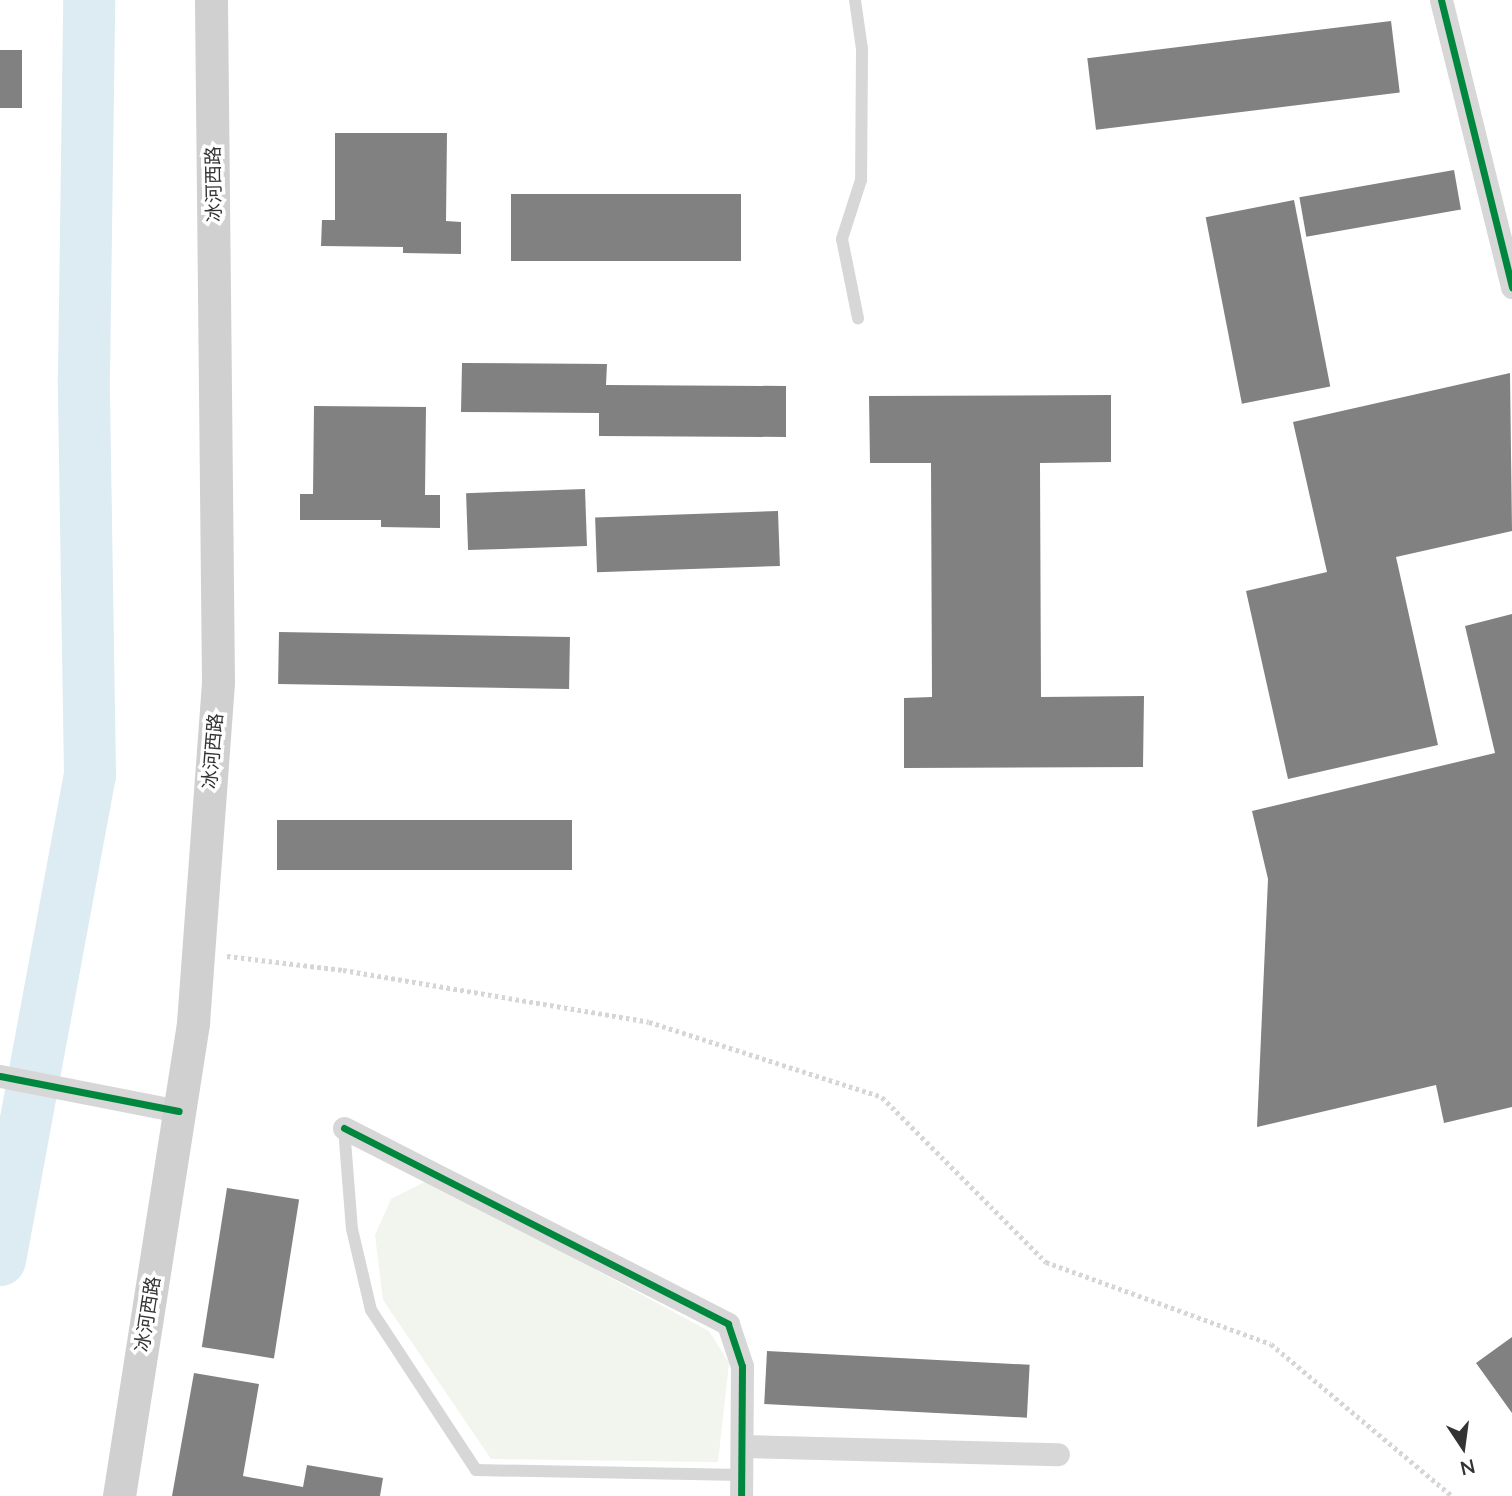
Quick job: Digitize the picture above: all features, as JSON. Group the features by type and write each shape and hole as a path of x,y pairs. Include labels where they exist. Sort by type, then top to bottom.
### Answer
{"main road":[{"name":"冰河西路","path":"119,1496 193,1023 195,952 218,682 211,0"}],"street":[{"path":"1441,0 1512,287"},
{"path":"0,1076 179,1111"},
{"path":"344,1128 728,1324 742,1366 742,1486"},
{"path":"742,1446 1058,1454"}],"lane":[{"path":"855,0 862,49 861,180 842,239 858,318"},
{"path":"344,1128 352,1228 371,1310 476,1470 742,1486"}],"path":[{"path":"195,952 343,970 649,1023 882,1097 1046,1262 1271,1344 1452,1496"}],"shaded area":[{"path":"429,1180 709,1331 729,1363 718,1462 491,1459 383,1300 375,1235 391,1199"}],"building":[{"path":"1391,21 1400,92 1096,130 1087,58"},
{"path":"0,50 22,50 22,108 0,108"},
{"path":"335,133 447,133 446,221 461,222 461,254 403,253 403,247 321,246 322,220 335,220"},
{"path":"1454,170 1461,209 1306,237 1299,197"},
{"path":"511,194 741,194 741,261 511,261"},
{"path":"1294,200 1330,387 1242,404 1206,217"},
{"path":"462,363 607,364 606,385 786,386 786,437 599,436 599,413 461,412"},
{"path":"1510,373 1512,531 1396,557 1438,745 1288,779 1246,591 1327,572 1293,422"},
{"path":"1111,395 1111,462 1040,463 1041,697 1144,696 1143,767 904,768 904,698 932,697 931,463 870,463 869,396"},
{"path":"314,406 426,407 425,495 440,495 440,528 381,527 381,520 300,520 300,494 313,494"},
{"path":"585,489 587,546 468,550 466,493"},
{"path":"778,511 780,566 597,572 595,517"},
{"path":"1512,614 1512,1107 1444,1123 1436,1085 1257,1127 1268,879 1252,811 1495,753 1465,626"},
{"path":"279,632 570,637 569,689 278,684"},
{"path":"277,820 572,820 572,870 277,870"},
{"path":"227,1188 299,1199 274,1358 202,1347"},
{"path":"1512,1337 1512,1413 1476,1363"},
{"path":"767,1351 1030,1365 1027,1418 764,1404"},
{"path":"194,1373 259,1384 243,1476 303,1487 307,1465 383,1478 380,1496 172,1496"}],"waterway":[{"path":"0,1260 90,776 84,376 89,0"}],"cycle path":[{"path":"1441,0 1512,287"},
{"path":"0,1076 179,1111"},
{"path":"344,1128 728,1324 742,1366 741,1496"}]}
